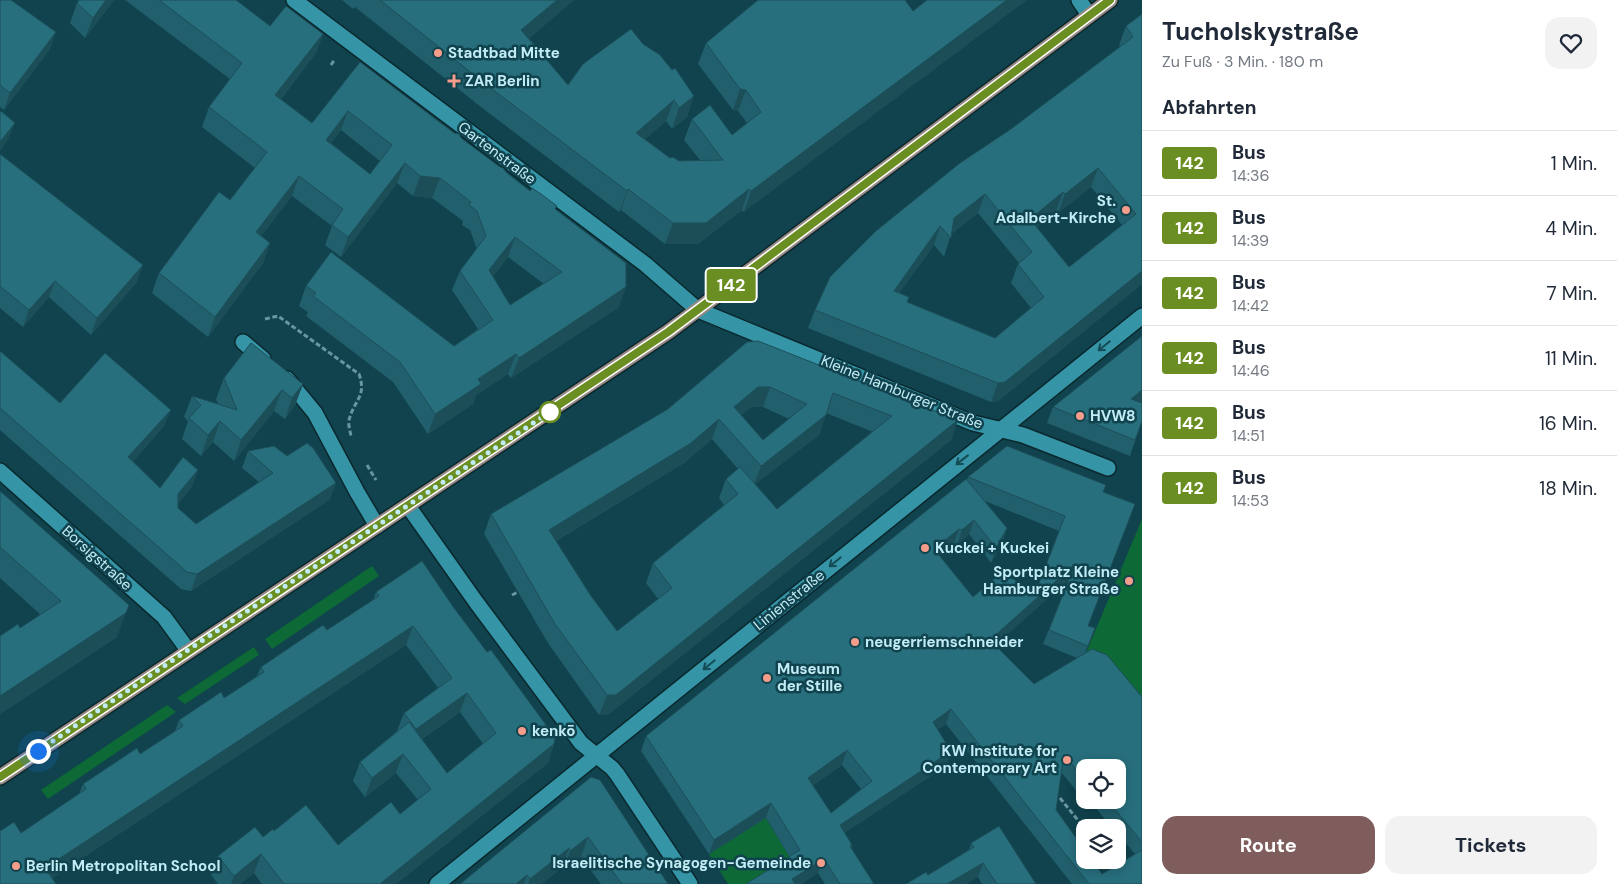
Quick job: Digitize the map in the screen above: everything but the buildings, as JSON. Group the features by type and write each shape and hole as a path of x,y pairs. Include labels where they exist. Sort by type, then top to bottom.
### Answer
{"main road":[{"path":"0,776 558,406 698,310 1110,0"}],"street":[{"name":"Gartenstraße","path":"294,0 646,264 698,310"},
{"path":"1079,0 1089,16"},
{"name":"Kleine Hamburger Straße","path":"698,310 975,424 1023,435 1108,468"},
{"name":"Linienstraße","path":"437,884 1142,316"},
{"path":"243,342 286,378 315,413 377,526"},
{"name":"Borsigstraße","path":"0,471 164,617 188,650"},
{"path":"408,506 581,743 617,774 690,884"}],"path":[{"path":"331,65 335,59"},
{"path":"265,319 278,316 358,374 362,382 362,392 349,420 351,436 354,442"},
{"path":"364,461 376,480"},
{"path":"512,595 518,592"},
{"path":"1060,798 1077,819"},
{"path":"1119,869 1122,873"}],"green space":[{"name":"Sportplatz Kleine Hamburger Straße","path":"1142,519 1142,718 1083,660"},
{"path":"372,566 379,576 272,649 265,639"},
{"path":"254,647 259,655 185,704 177,698"},
{"path":"167,705 176,712 48,799 41,790"},
{"path":"765,817 794,864 763,884 728,884 709,854"}],"bus line":[{"name":"142","path":"0,777 668,332 1110,0"}],"place":[{"name":"Stadtbad Mitte","path":"438,53"},
{"name":"ZAR Berlin","path":"454,81"},
{"name":"St. Adalbert-Kirche","path":"1126,210"},
{"name":"HVW8","path":"1080,416"},
{"name":"Kuckei + Kuckei","path":"925,548"},
{"name":"Sportplatz Kleine Hamburger Straße","path":"1129,581"},
{"name":"neugerriemschneider","path":"855,642"},
{"name":"Museum der Stille","path":"767,678"},
{"name":"kenkō","path":"522,731"},
{"name":"KW Institute for Contemporary Art","path":"1067,760"},
{"name":"Israelitische Synagogen-Gemeinde","path":"821,863"},
{"name":"Berlin Metropolitan School","path":"16,866"}],"route":[{"path":"38,751 553,410 550,412"}]}
